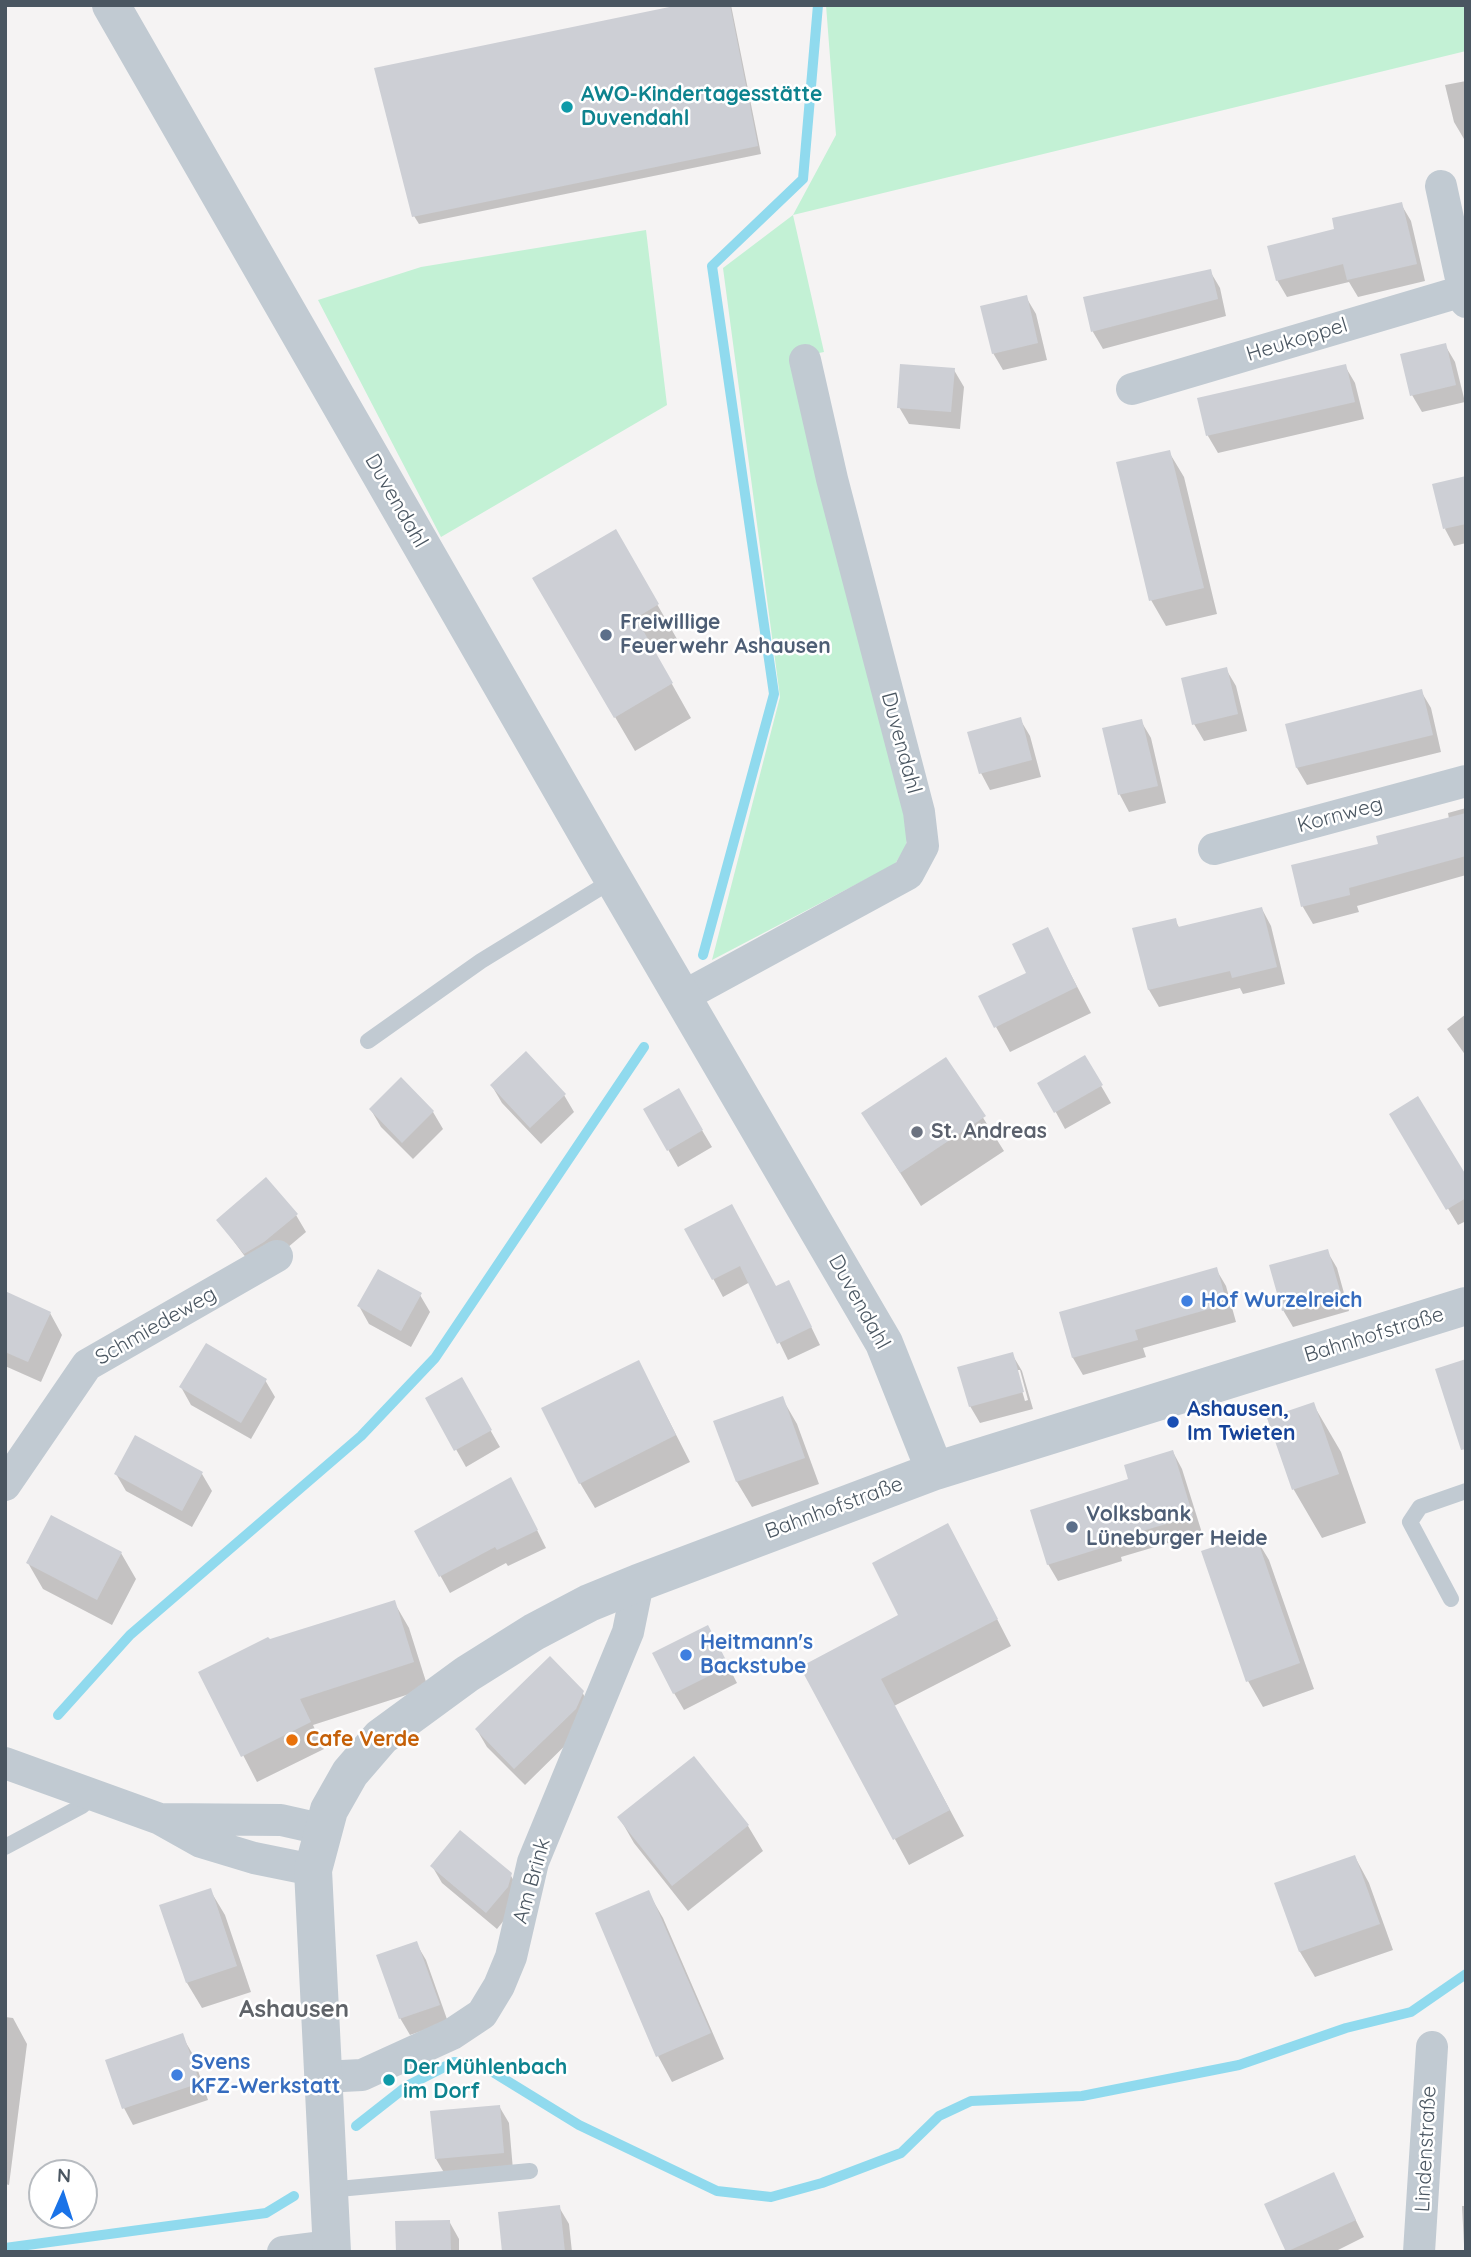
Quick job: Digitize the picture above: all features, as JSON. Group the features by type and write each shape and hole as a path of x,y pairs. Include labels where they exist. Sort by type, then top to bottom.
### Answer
{"street":[{"name":"Duvendahl","path":"111,5 613,880 884,1343 935,1471"},
{"path":"1441,186 1464,296"},
{"name":"Heukoppel","path":"1132,389 1464,296"},
{"name":"Duvendahl","path":"682,997 908,874 923,846 919,812 832,479 805,360"},
{"name":"Kornweg","path":"1214,849 1466,781"},
{"name":"Schmiedeweg","path":"5,1485 86,1366 277,1256"},
{"name":"Bahnhofstraße","path":"332,2249 313,1870 321,1829 350,1773 381,1737 406,1716 534,1632 589,1603 638,1583 935,1471 1466,1306"},
{"name":"Am Brink","path":"322,2077 362,2074 452,2034 482,2014 499,1986 511,1957 533,1863 628,1632 638,1583"},
{"path":"5,1763 160,1819 201,1842 254,1858 313,1870"},
{"path":"160,1819 281,1820 321,1829"},
{"name":"Lindenstraße","path":"1419,2252 1432,2046"},
{"path":"283,2252 332,2249"}],"lane":[{"path":"368,1041 481,961 613,880"},
{"path":"1451,1599 1410,1522 1420,1507 1466,1491"},
{"path":"5,1847 82,1806 95,1795"},
{"path":"328,2190 530,2172"}],"green space":[{"path":"826,5 1466,5 1466,51 793,215 836,135"},
{"path":"793,215 824,352 789,359 910,820 906,846 895,864 712,960 780,697 723,268"},
{"path":"646,230 667,405 441,537 318,300 421,267"}],"building":[{"name":"AWO-Kindertagesstätte Duvendahl","path":"679,5 730,5 758,146 412,217 374,68"},
{"path":"1402,202 1417,264 1347,280 1343,264 1276,281 1267,246 1334,229 1332,218"},
{"path":"1211,269 1218,299 1091,332 1083,297"},
{"path":"1027,295 1038,343 992,354 980,306"},
{"path":"1446,343 1456,385 1410,396 1400,354"},
{"path":"900,364 955,368 951,412 897,408"},
{"path":"1346,364 1355,402 1206,436 1197,398"},
{"path":"1170,450 1204,588 1149,601 1116,462"},
{"path":"1466,476 1466,524 1443,529 1432,484"},
{"name":"Freiwillige Feuerwehr Ashausen","path":"616,529 659,604 636,618 673,683 614,718 532,578"},
{"path":"1227,667 1238,714 1192,725 1181,678"},
{"path":"1422,689 1433,735 1296,768 1285,724"},
{"path":"1021,717 1032,760 979,774 967,732"},
{"path":"1142,719 1158,786 1118,795 1102,728"},
{"path":"1466,813 1466,856 1349,888 1350,895 1301,907 1291,865 1378,844 1376,836"},
{"path":"1262,907 1277,967 1232,978 1230,971 1148,990 1132,928 1176,918 1178,927"},
{"path":"1048,927 1077,987 994,1028 978,996 1026,973 1012,944"},
{"path":"526,1051 566,1094 530,1128 490,1085"},
{"path":"1085,1055 1103,1085 1054,1113 1037,1083"},
{"name":"St. Andreas","path":"946,1057 986,1116 900,1173 861,1113"},
{"path":"401,1077 434,1111 402,1143 369,1109"},
{"path":"679,1088 703,1130 667,1151 643,1109"},
{"path":"1418,1096 1466,1175 1466,1198 1446,1210 1389,1114"},
{"path":"266,1177 298,1214 264,1242 244,1254 216,1220"},
{"path":"732,1204 776,1286 789,1280 812,1327 777,1344 740,1266 712,1280 684,1229"},
{"path":"1328,1249 1341,1294 1282,1311 1269,1265"},
{"path":"1217,1267 1227,1304 1135,1330 1138,1340 1072,1358 1059,1312"},
{"path":"378,1269 422,1293 401,1331 357,1306"},
{"path":"5,1291 51,1312 28,1362 5,1352"},
{"path":"206,1343 267,1379 241,1423 179,1387"},
{"path":"1013,1352 1024,1392 969,1407 957,1367"},
{"path":"1466,1359 1466,1449 1461,1450 1435,1369"},
{"path":"639,1360 676,1435 579,1484 541,1408"},
{"path":"462,1377 492,1430 454,1451 425,1398"},
{"path":"783,1396 805,1458 736,1482 713,1421"},
{"path":"1314,1402 1339,1474 1292,1490 1267,1418"},
{"path":"135,1435 203,1472 182,1511 114,1474"},
{"path":"1173,1450 1193,1516 1112,1540 1114,1544 1047,1565 1030,1510 1128,1479 1124,1465"},
{"path":"511,1477 538,1530 497,1550 495,1547 439,1577 414,1531"},
{"path":"51,1515 122,1552 97,1600 26,1563"},
{"path":"948,1523 998,1619 881,1679 950,1810 893,1840 800,1667 898,1615 872,1563"},
{"path":"1255,1533 1300,1663 1246,1682 1201,1551"},
{"path":"395,1600 414,1662 300,1699 311,1722 241,1757 198,1672 268,1637 270,1639"},
{"path":"708,1625 729,1666 673,1694 652,1653"},
{"path":"550,1656 584,1691 576,1709 514,1769 475,1729"},
{"path":"694,1756 749,1825 672,1886 617,1817"},
{"path":"460,1830 512,1873 508,1887 486,1913 430,1866"},
{"path":"1355,1855 1380,1924 1299,1952 1274,1883"},
{"path":"211,1888 237,1966 186,1983 159,1905"},
{"path":"649,1890 711,2033 656,2057 595,1913"},
{"path":"417,1941 440,2005 399,2019 376,1955"},
{"path":"183,2033 200,2083 122,2109 105,2060"},
{"path":"500,2105 504,2153 435,2159 430,2111"},
{"path":"1334,2172 1356,2220 1286,2252 1264,2204"},
{"path":"560,2205 565,2252 502,2252 498,2212"},
{"path":"450,2220 451,2252 396,2252 395,2221"}],"waterway":[{"path":"703,955 774,694 712,266 803,179 818,5"},
{"path":"58,1715 130,1635 361,1436 435,1358 644,1047"},
{"path":"356,2126 407,2086 454,2062 483,2066 579,2125 717,2191 771,2197 822,2183 901,2153 939,2116 971,2101 1082,2096 1239,2065 1346,2028 1411,2012 1466,1974"},
{"path":"5,2248 266,2213 294,2196"}],"place":[{"name":"AWO-Kindertagesstätte Duvendahl","path":"567,107"},
{"name":"Freiwillige Feuerwehr Ashausen","path":"606,635"},
{"name":"St. Andreas","path":"917,1132"},
{"name":"Hof Wurzelreich","path":"1187,1301"},
{"name":"Ashausen, Im Twieten","path":"1173,1422"},
{"name":"Volksbank Lüneburger Heide","path":"1072,1527"},
{"name":"Heitmann's Backstube","path":"686,1655"},
{"name":"Cafe Verde","path":"292,1740"},
{"name":"Svens KFZ-Werkstatt","path":"177,2075"},
{"name":"Der Mühlenbach im Dorf","path":"389,2080"}],"district":[{"name":"Ashausen","path":"294,2010"}]}
